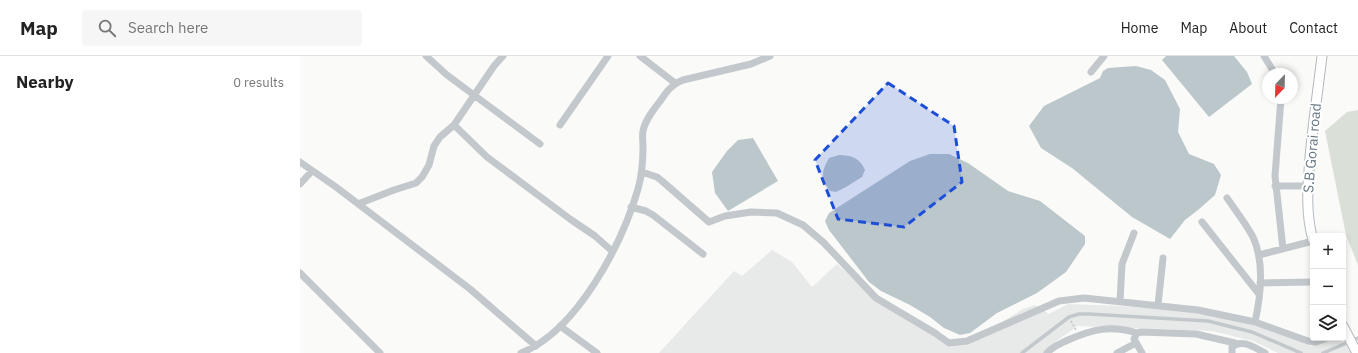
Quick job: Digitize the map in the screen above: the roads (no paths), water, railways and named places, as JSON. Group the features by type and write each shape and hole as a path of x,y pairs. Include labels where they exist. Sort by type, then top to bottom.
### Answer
{"street":[{"path":"426,56 447,75 540,144"},
{"path":"358,204 416,183 426,172 434,146 440,137 454,125 494,66 503,56"},
{"path":"560,125 608,56"},
{"path":"640,56 675,83"},
{"path":"521,353 536,346 560,326 579,305 596,280 621,233 642,172 643,130 651,113 669,88 675,83 683,80 751,64 770,56"},
{"path":"1091,72 1104,56"},
{"path":"1264,56 1271,68"},
{"name":"S.B Gorai road","path":"1312,233 1307,197 1322,56"},
{"path":"1282,104 1275,186 1283,249"},
{"path":"454,125 487,156 570,219 595,236 612,251"},
{"path":"300,162 470,288 536,346"},
{"path":"300,184 312,171"},
{"path":"642,172 662,180 709,222 725,216 751,212 778,213 803,225 823,242 876,298 949,343 967,341 1059,301 1084,298 1198,310 1255,322 1308,341 1319,341"},
{"path":"1275,186 1308,186"},
{"path":"1227,198 1252,236 1259,255 1260,294 1255,322"},
{"path":"631,206 653,215 703,254"},
{"path":"1202,222 1260,294"},
{"path":"1120,301 1122,264 1134,233"},
{"path":"1259,255 1310,241"},
{"path":"1158,305 1163,258"},
{"path":"300,273 380,353"},
{"path":"1260,283 1310,282"},
{"path":"560,326 596,353"},
{"path":"1047,353 1058,345 1084,333 1094,330 1115,328 1137,333 1196,334 1235,344 1241,342 1265,353"},
{"path":"1346,332 1354,339 1357,353"},
{"path":"1137,333 1134,339 1142,353"},
{"path":"1117,353 1136,343"},
{"path":"1232,353 1232,347 1235,344"}],"lane":[{"path":"1022,353 1070,317 1079,314 1089,314 1208,321 1252,332 1301,353"},
{"path":"1324,353 1354,339"}]}
